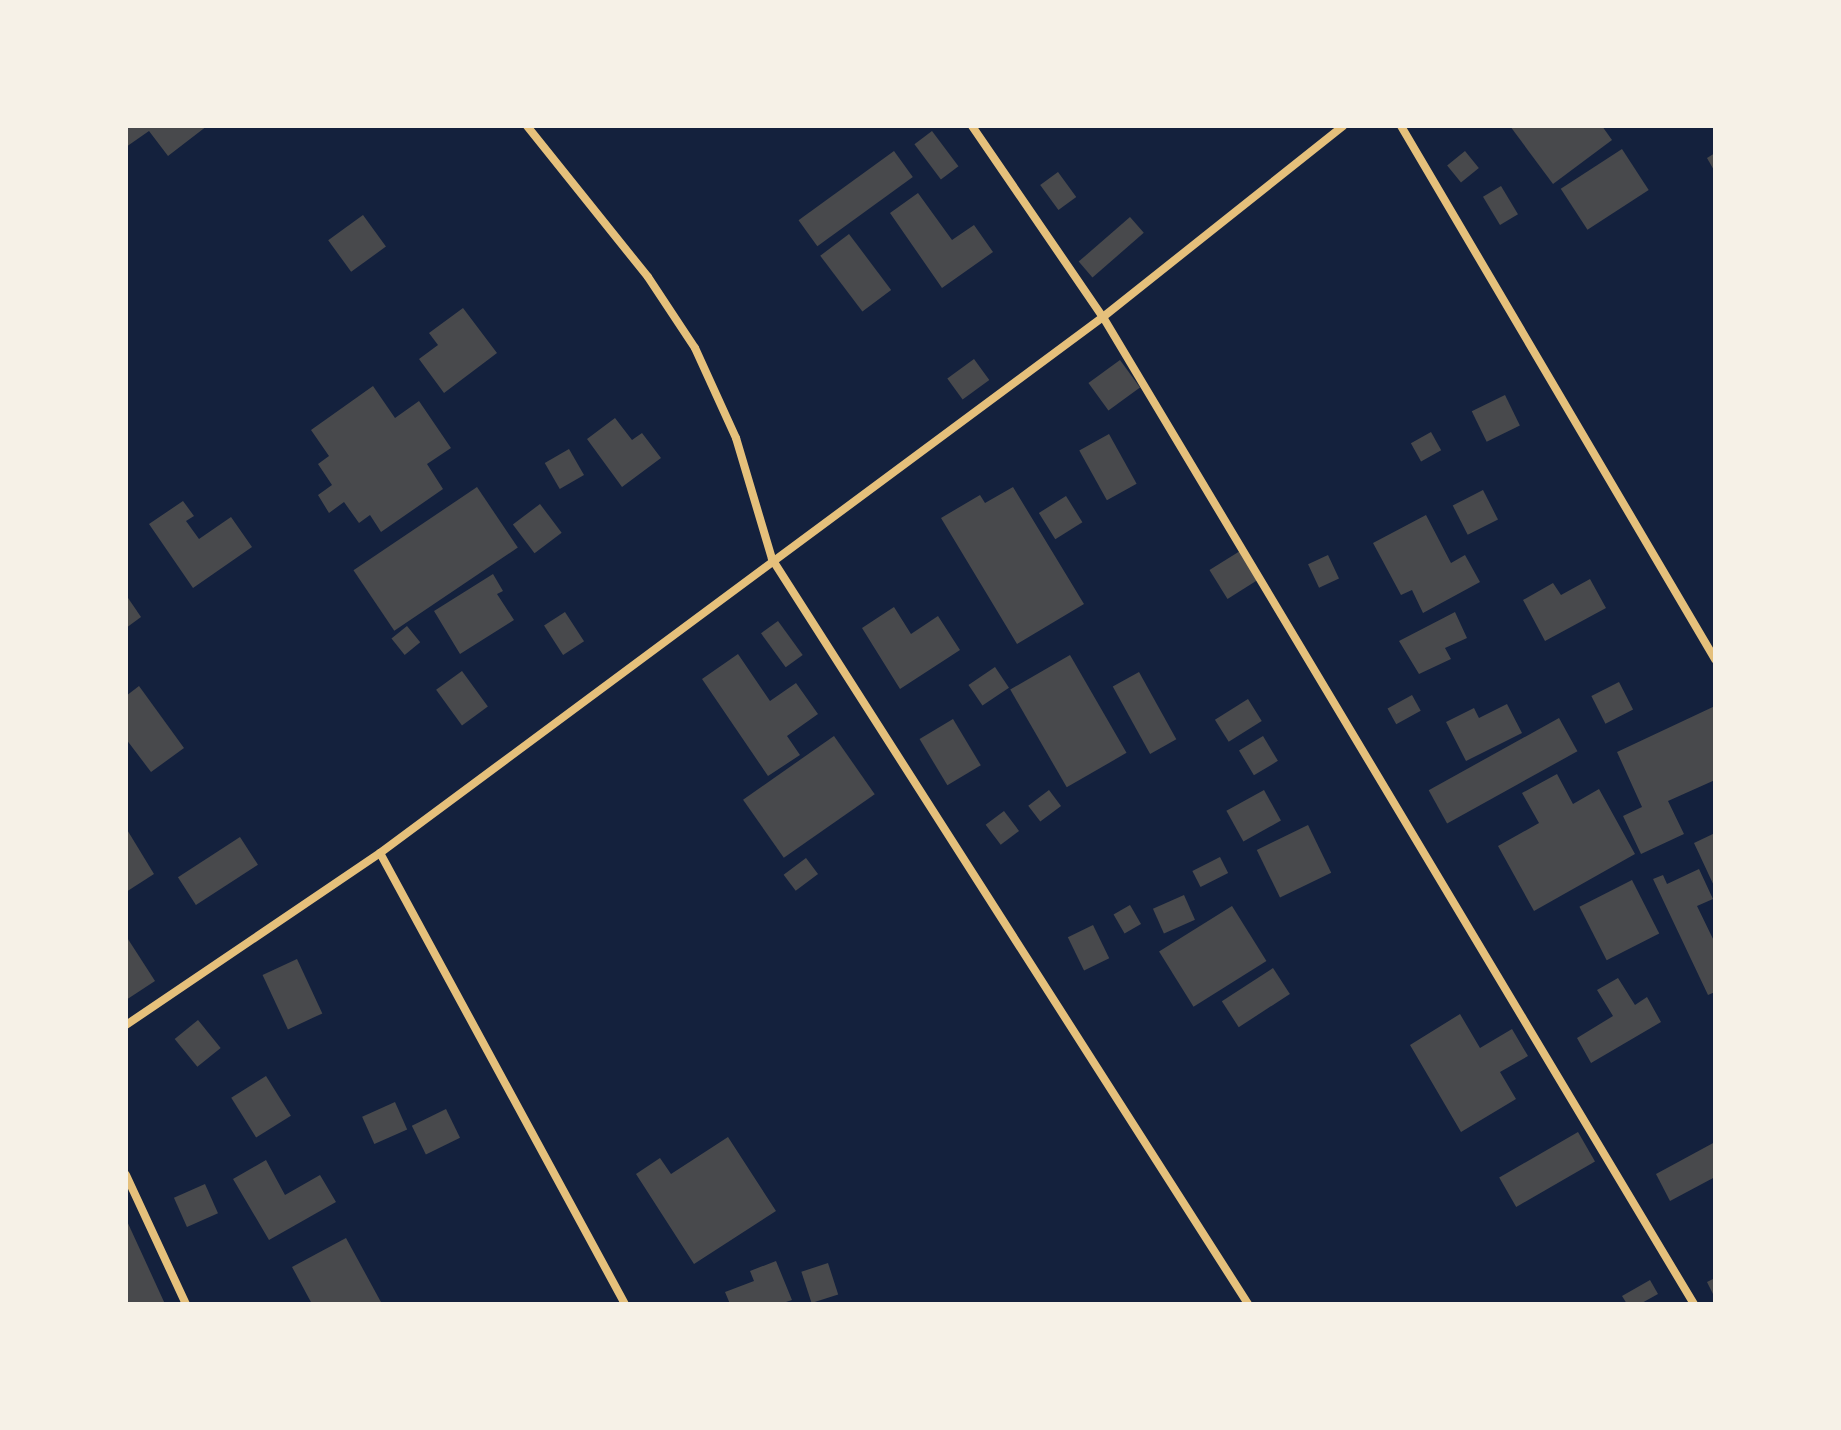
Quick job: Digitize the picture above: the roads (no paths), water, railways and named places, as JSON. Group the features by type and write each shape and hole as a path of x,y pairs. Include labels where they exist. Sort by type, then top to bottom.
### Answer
{"street":[{"path":"527,126 648,277 695,348 736,438 772,559 1248,1304"},
{"path":"972,126 1103,317 1694,1304"},
{"path":"126,1025 380,853 772,559 1103,317 1343,126"},
{"path":"1401,126 1715,659"},
{"path":"380,853 625,1304"},
{"path":"126,1175 186,1304"}]}
